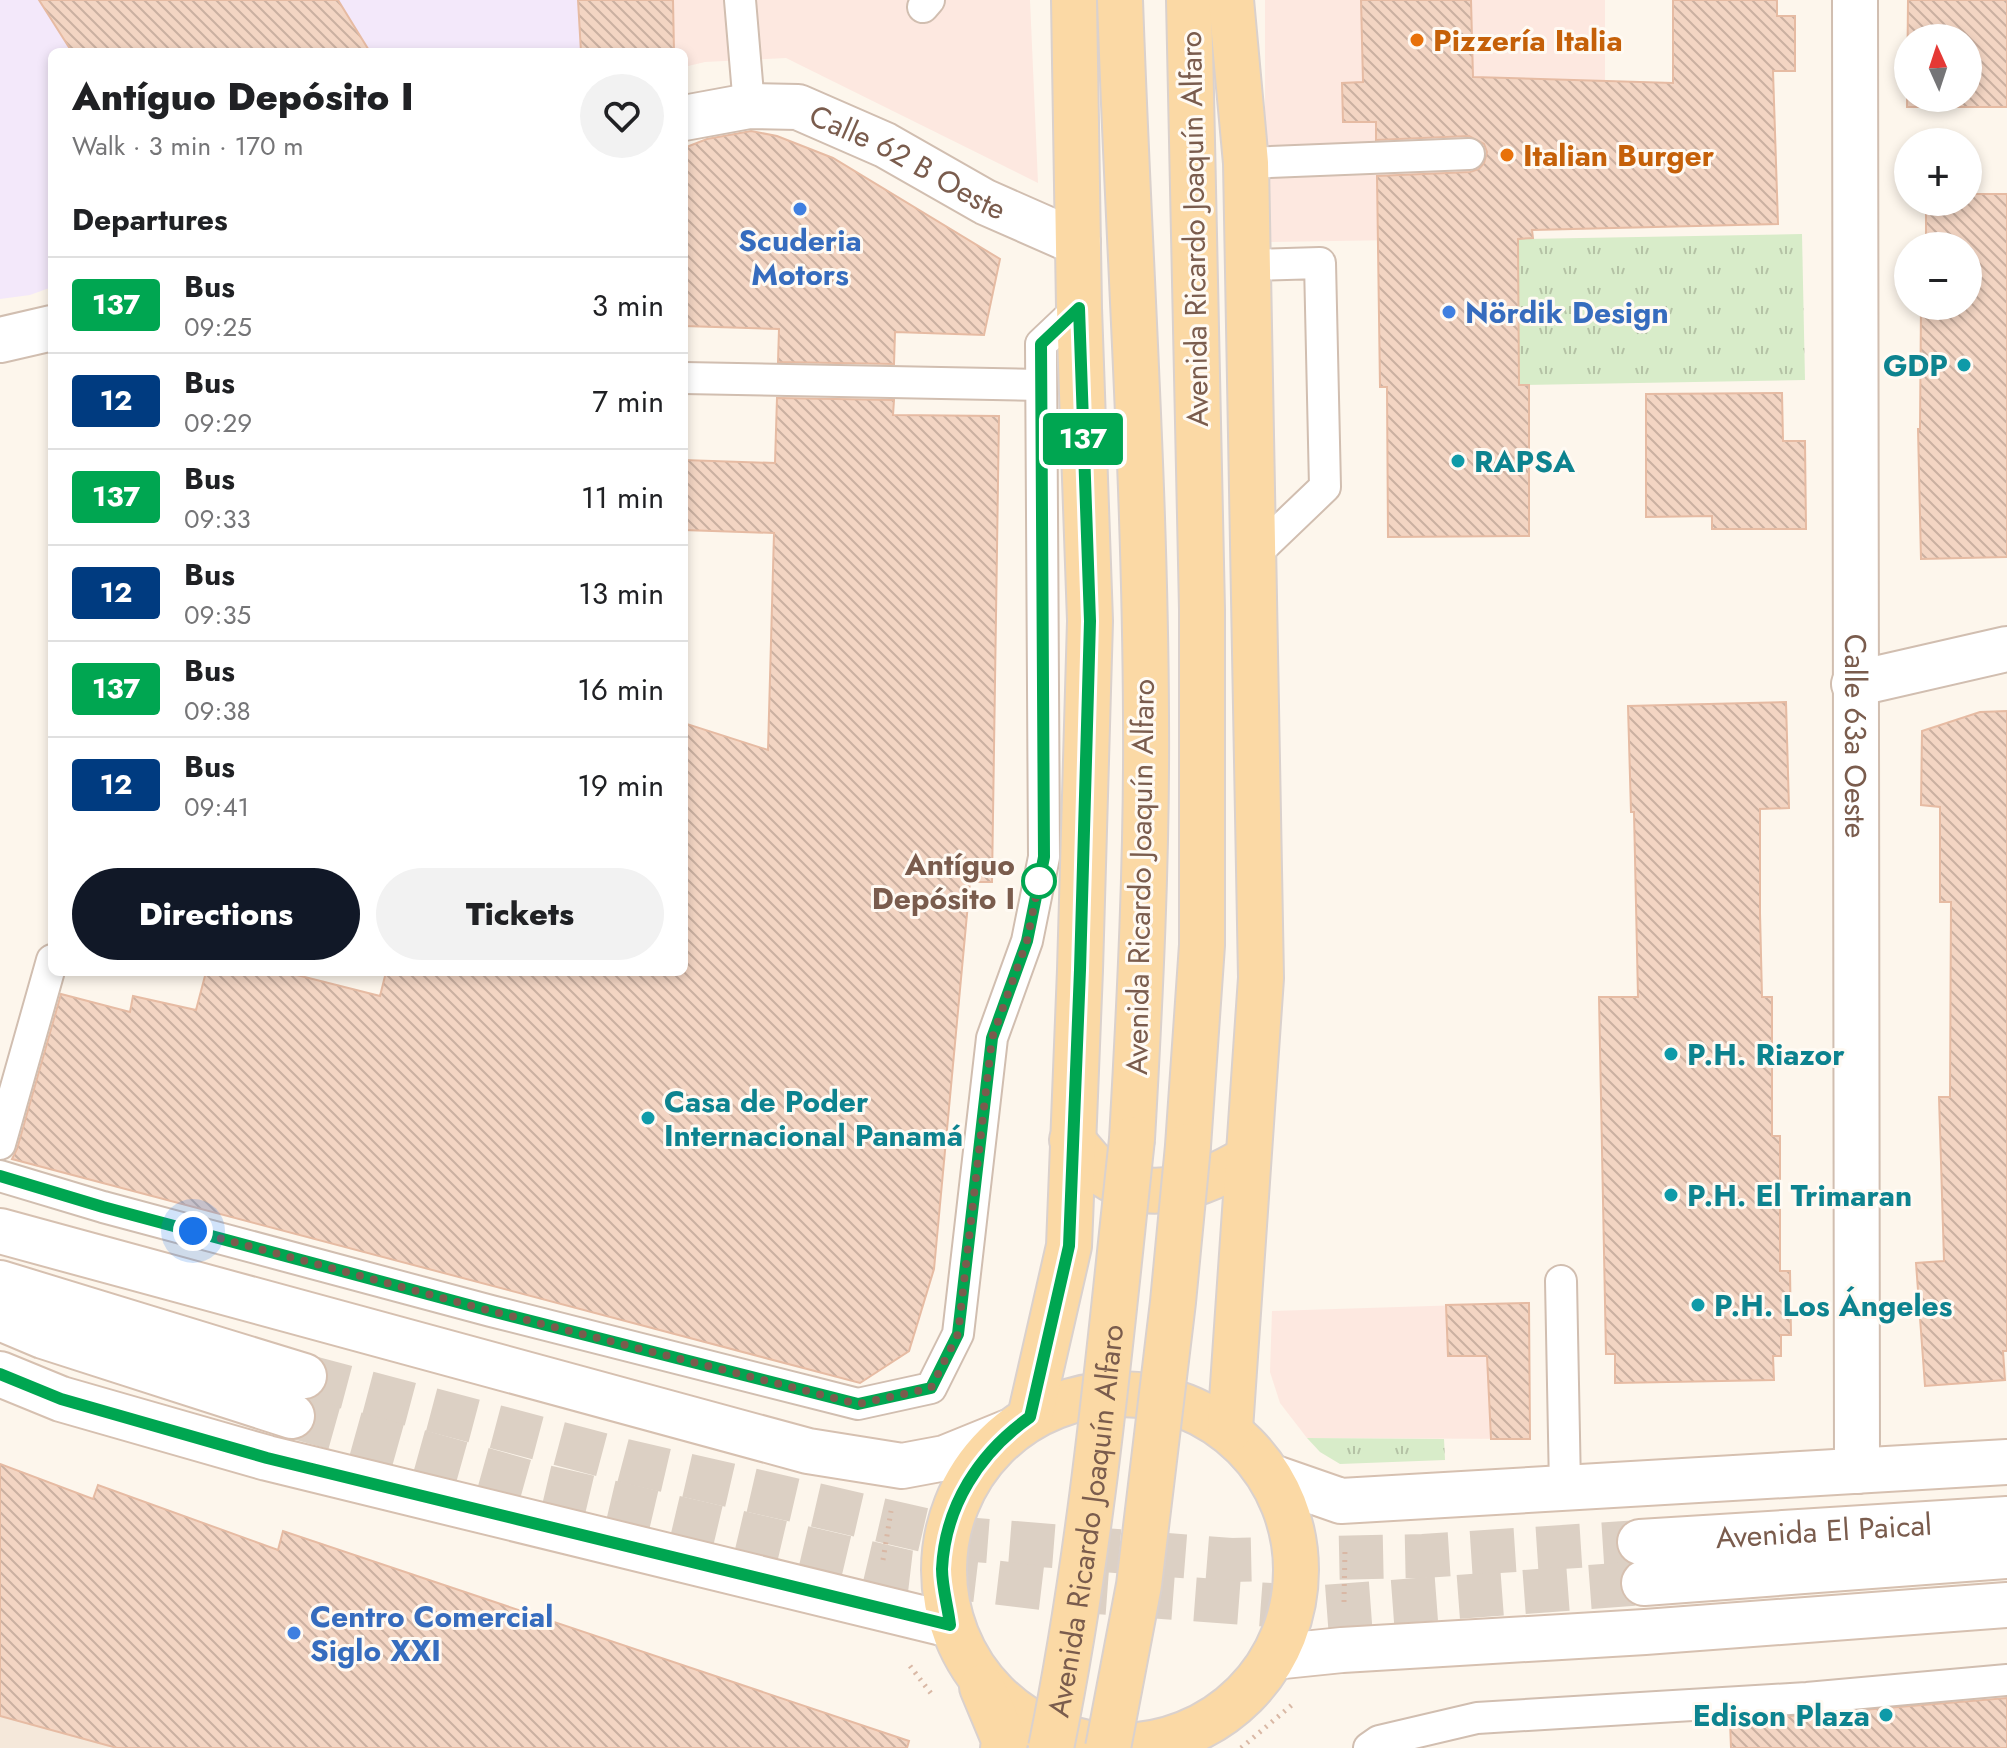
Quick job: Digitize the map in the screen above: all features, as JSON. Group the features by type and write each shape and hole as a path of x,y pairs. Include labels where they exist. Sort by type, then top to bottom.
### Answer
{"main road":[{"path":"1003,1748 1005,1742 976,1674 950,1625 942,1571 950,1519 973,1471 1020,1425 1069,1246 1090,621 1079,308 1074,0"},
{"name":"Avenida Ricardo Joaquín Alfaro","path":"1051,1748 1062,1695 1099,1448 1132,1139 1143,944 1146,717 1136,337 1120,0"},
{"name":"Avenida Ricardo Joaquín Alfaro","path":"1108,1748 1139,1585 1173,1302 1202,945 1201,579 1189,0"},
{"path":"1230,1429 1261,978 1246,163 1231,0"},
{"name":"Calle 63a Oeste","path":"1855,0 1857,1471"},
{"name":"Calle 62 B Oeste","path":"688,117 749,106 798,107 885,145 985,202 1078,243"},
{"path":"0,340 48,329"},
{"path":"1854,684 2007,649"},
{"path":"1072,1140 1105,1175 1123,1185 1149,1191 1176,1189 1214,1178 1247,1159"},
{"path":"0,1231 808,1451 902,1466 945,1458 1064,1402 1099,1394 1137,1394 1174,1402 1230,1429 1272,1477 1291,1520 1298,1567 1292,1613 1274,1657 1241,1700 1192,1739 1137,1746 1076,1741 1020,1716 976,1674"},
{"path":"0,1283 298,1396 43,1336 0,1318"},
{"path":"0,1374 61,1399 267,1458 950,1625"},
{"path":"1272,1477 1341,1501 2007,1462"},
{"name":"Avenida El Paical","path":"2007,1519 1642,1562 2007,1556"},
{"path":"1274,1657 2007,1605"}],"lane":[{"path":"740,0 749,106"},
{"path":"1246,163 1469,154"},
{"path":"1248,265 1320,263 1325,487 1254,555"},
{"path":"0,1176 103,1207 491,1311 858,1404 931,1388 958,1334 992,1038 1027,941 1044,857 1041,344 1079,308"},
{"path":"688,378 1041,385"},
{"path":"0,1144 48,974"},
{"path":"1561,1281 1565,1487"},
{"path":"1369,1748 1379,1741 1477,1718 1807,1698 2007,1680"}],"path":[{"path":"902,1466 885,1535 876,1638 912,1667 935,1699"},
{"path":"1341,1501 1346,1564 1342,1650"}],"shaded area":[{"path":"0,0 578,0 581,48 48,48 48,288 30,295 0,299"},
{"path":"578,0 1030,0 1038,183 786,58 705,62 688,66 688,48 581,48"},
{"path":"1265,0 1605,0 1605,80 1533,79 1533,238 1265,242"},
{"path":"1529,1303 1530,1439 1307,1438 1280,1403 1270,1372 1272,1311"},
{"path":"0,1716 117,1748 0,1748"}],"green space":[{"path":"1802,234 1805,380 1519,385 1518,239"},
{"path":"1307,1438 1444,1439 1445,1460 1340,1464 1320,1452"}],"building":[{"path":"39,0 338,0 368,48 69,48"},
{"path":"578,0 673,0 674,48 581,48"},
{"path":"1361,0 1471,0 1473,77 1673,83 1673,0 1777,0 1777,16 1795,16 1795,71 1773,71 1778,224 1532,230 1533,238 1518,239 1519,385 1529,385 1529,536 1388,537 1387,387 1380,387 1377,176 1470,172 1479,169 1487,152 1484,144 1469,136 1376,140 1376,122 1343,122 1342,83 1363,82"},
{"path":"1908,0 2007,0 2007,107 1982,107 1982,24 1908,24"},
{"name":"Scuderia Motors","path":"751,131 777,136 833,158 1000,259 984,335 895,332 894,364 778,362 779,329 688,326 688,146 707,139"},
{"path":"1982,194 2007,194 2007,557 1921,559 1918,429 1921,320 1982,320 1982,232 1926,232 1926,216 1982,216"},
{"path":"1782,393 1783,441 1805,441 1806,529 1712,529 1712,516 1646,517 1646,394"},
{"path":"777,398 894,400 893,415 999,416 992,882 970,882 934,1269 909,1351 860,1383 12,1159 61,994 130,1012 133,996 196,1010 205,976 301,976 380,996 385,976 688,976 688,724 768,750 774,533 688,530 688,460 775,463"},
{"path":"1786,702 1789,808 1760,809 1760,913 1762,997 1772,997 1772,1136 1780,1136 1780,1271 1790,1271 1791,1335 1781,1335 1781,1356 1773,1356 1774,1380 1615,1383 1615,1354 1606,1354 1599,997 1638,997 1628,706"},
{"path":"2007,711 2005,1380 1925,1386 1916,1263 1944,1261 1939,1097 1950,1097 1951,902 1940,902 1940,807 1921,805 1922,731 1980,712"},
{"path":"1529,1303 1530,1439 1491,1439 1487,1356 1448,1356 1446,1305"},
{"name":"Centro Comercial Siglo XXI","path":"0,1464 93,1499 98,1485 278,1550 283,1531 909,1741 907,1748 117,1748 0,1716"},
{"name":"Edison Plaza","path":"2007,1698 2007,1748 1731,1748 1730,1721"}],"tunnel":[{"path":"304,1376 625,1461 963,1539 1231,1560 1423,1556 1640,1542"},
{"path":"292,1416 546,1487 907,1572 1043,1588 1310,1608 1644,1583"}],"bus line":[{"name":"137","path":"0,1176 103,1207 491,1311 858,1404 931,1388 958,1334 992,1038 1027,941 1044,857 1041,344 1079,308 1090,621 1069,1246 1030,1417 1009,1432 973,1471 950,1519 942,1571 950,1625 267,1458 61,1399 0,1374"}],"place":[{"name":"Pizzería Italia","path":"1417,40"},
{"name":"Italian Burger","path":"1507,155"},
{"name":"Scuderia Motors","path":"800,209"},
{"name":"Nördik Design","path":"1449,312"},
{"name":"GDP","path":"1964,365"},
{"name":"RAPSA","path":"1458,461"},
{"name":"Antíguo Depósito I","path":"1039,881"},
{"name":"P.H. Riazor","path":"1671,1054"},
{"name":"Casa de Poder Internacional Panamá","path":"648,1118"},
{"name":"P.H. El Trimaran","path":"1671,1195"},
{"name":"P.H. Los Ángeles","path":"1698,1305"},
{"name":"Centro Comercial Siglo XXI","path":"294,1633"},
{"name":"Edison Plaza","path":"1886,1715"}],"route":[{"path":"193,1231 858,1404 931,1388 958,1334 992,1038 1027,941 1039,881"}]}
